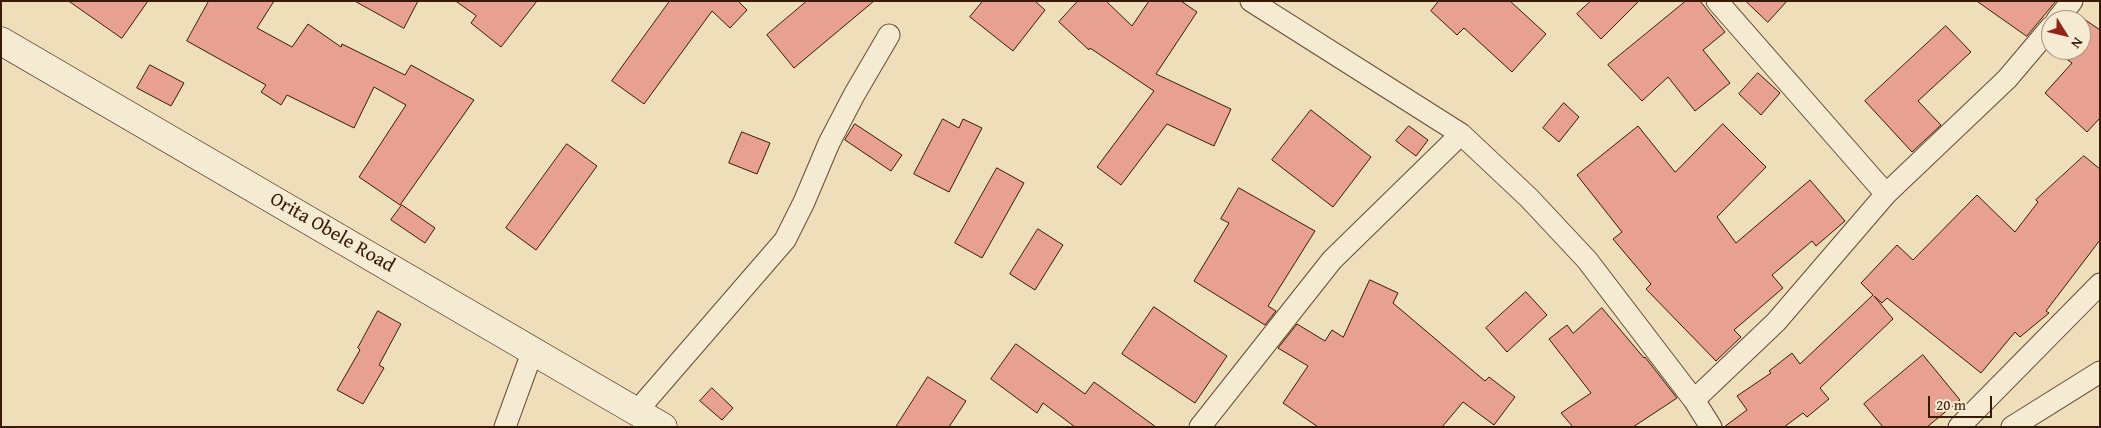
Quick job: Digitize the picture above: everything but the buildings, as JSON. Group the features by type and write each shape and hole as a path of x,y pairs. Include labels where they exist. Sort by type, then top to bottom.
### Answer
{"main road":[{"name":"Orita Obele Road","path":"1,41 534,350 663,427"}],"street":[{"path":"1251,1 1460,134 1529,198 1587,260 1694,400 1711,427"},
{"path":"1717,1 1886,194"},
{"path":"637,411 785,240 804,202 829,143 889,35"},
{"path":"1694,400 1776,322 1886,194 2007,79 2041,39"},
{"path":"1200,427 1332,260 1460,134"},
{"path":"1959,427 2100,284"},
{"path":"506,427 534,350"},
{"path":"2012,427 2100,372"}]}
